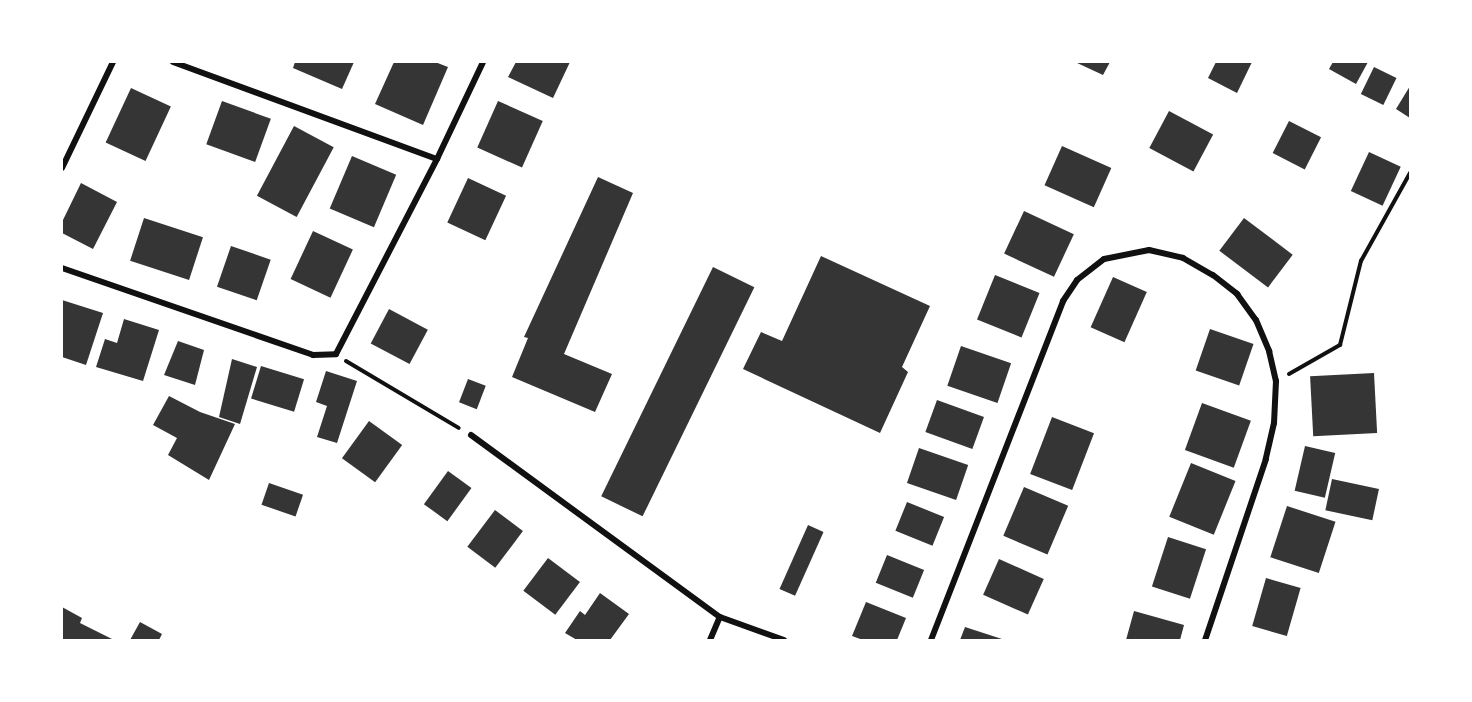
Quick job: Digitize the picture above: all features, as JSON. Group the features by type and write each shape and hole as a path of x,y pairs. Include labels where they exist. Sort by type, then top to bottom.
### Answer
{"street":[{"path":"62,168 113,62"},
{"path":"173,62 436,159"},
{"path":"62,268 313,355 336,354 483,62"},
{"path":"931,640 1063,301 1077,280 1104,258 1149,250 1184,258 1213,275 1237,294 1257,320 1269,351 1275,381 1274,423 1266,459 1205,640"},
{"path":"471,435 720,617 784,640"},
{"path":"710,640 720,617"}],"path":[{"path":"1275,381 1340,345 1361,261 1410,173"},
{"path":"336,354 471,435"}],"building":[{"path":"295,62 354,62 342,89 293,68"},
{"path":"394,62 435,62 448,67 423,125 375,104"},
{"path":"516,62 570,62 553,98 508,77"},
{"path":"1075,62 1110,62 1103,75"},
{"path":"1216,62 1252,62 1237,93 1208,78"},
{"path":"1333,62 1368,62 1356,84 1329,69"},
{"path":"1374,67 1396,78 1383,105 1361,94"},
{"path":"1410,86 1410,118 1396,109"},
{"path":"131,88 171,107 146,161 106,142"},
{"path":"222,101 271,119 255,162 206,144"},
{"path":"498,101 543,121 522,168 477,148"},
{"path":"1169,111 1213,134 1193,172 1149,148"},
{"path":"1289,121 1321,137 1305,169 1273,153"},
{"path":"294,126 334,147 297,217 257,196"},
{"path":"1062,146 1111,168 1094,207 1045,185"},
{"path":"1369,152 1401,167 1383,206 1351,191"},
{"path":"352,156 396,175 374,227 330,208"},
{"path":"598,177 633,193 564,354 612,374 595,412 512,377 528,338 524,337"},
{"path":"468,178 506,196 485,240 447,222"},
{"path":"81,183 117,202 93,249 62,233 62,222"},
{"path":"1024,211 1074,234 1054,277 1004,254"},
{"path":"144,218 203,237 189,280 130,261"},
{"path":"1244,218 1293,255 1268,287 1219,251"},
{"path":"313,231 353,250 330,298 291,279"},
{"path":"231,246 271,260 257,300 217,287"},
{"path":"821,256 930,306 902,367 908,372 880,433 743,369 761,332 782,341"},
{"path":"713,267 754,287 643,516 601,496"},
{"path":"995,275 1040,293 1022,337 977,320"},
{"path":"1113,277 1147,292 1124,342 1091,327"},
{"path":"62,300 103,313 86,365 62,357"},
{"path":"389,309 428,330 410,364 371,343"},
{"path":"124,319 159,330 143,381 96,367 105,339 117,343"},
{"path":"1210,329 1253,344 1239,386 1196,371"},
{"path":"178,341 204,350 195,385 164,375"},
{"path":"961,346 1011,363 997,403 947,386"},
{"path":"232,359 257,367 240,424 219,417"},
{"path":"261,366 304,379 294,412 251,399"},
{"path":"326,371 357,381 337,443 317,437 327,406 316,402"},
{"path":"1374,373 1377,433 1313,436 1310,376"},
{"path":"468,379 486,386 477,409 459,402"},
{"path":"169,396 200,412 235,424 209,480 168,455 177,438 153,425"},
{"path":"937,400 984,417 972,449 925,432"},
{"path":"1202,403 1251,421 1234,468 1185,450"},
{"path":"1052,417 1094,433 1072,490 1030,474"},
{"path":"369,421 402,445 375,482 342,458"},
{"path":"1305,446 1335,453 1325,498 1295,491"},
{"path":"919,448 968,465 956,500 907,483"},
{"path":"1191,463 1236,481 1214,535 1169,517"},
{"path":"448,471 471,488 447,521 424,504"},
{"path":"1332,479 1379,489 1372,520 1325,510"},
{"path":"269,483 303,495 296,516 262,505"},
{"path":"1024,487 1068,506 1047,555 1003,536"},
{"path":"907,502 944,517 932,546 895,531"},
{"path":"1287,506 1336,522 1319,573 1270,557"},
{"path":"495,510 523,531 495,568 467,547"},
{"path":"808,525 824,532 795,596 780,589"},
{"path":"1168,537 1206,549 1190,599 1152,586"},
{"path":"887,555 924,570 913,598 876,583"},
{"path":"548,558 580,582 555,615 523,591"},
{"path":"999,559 1044,579 1028,615 983,595"},
{"path":"1266,578 1301,588 1287,636 1252,626"},
{"path":"600,593 629,614 610,640 577,640 565,633 580,611 585,615"},
{"path":"866,602 906,618 897,640 863,640 852,636"},
{"path":"62,607 82,618 80,623 114,640 62,640"},
{"path":"1134,611 1184,625 1180,640 1126,640"},
{"path":"140,622 162,634 159,640 130,640"},
{"path":"965,627 1005,640 960,640"}]}
